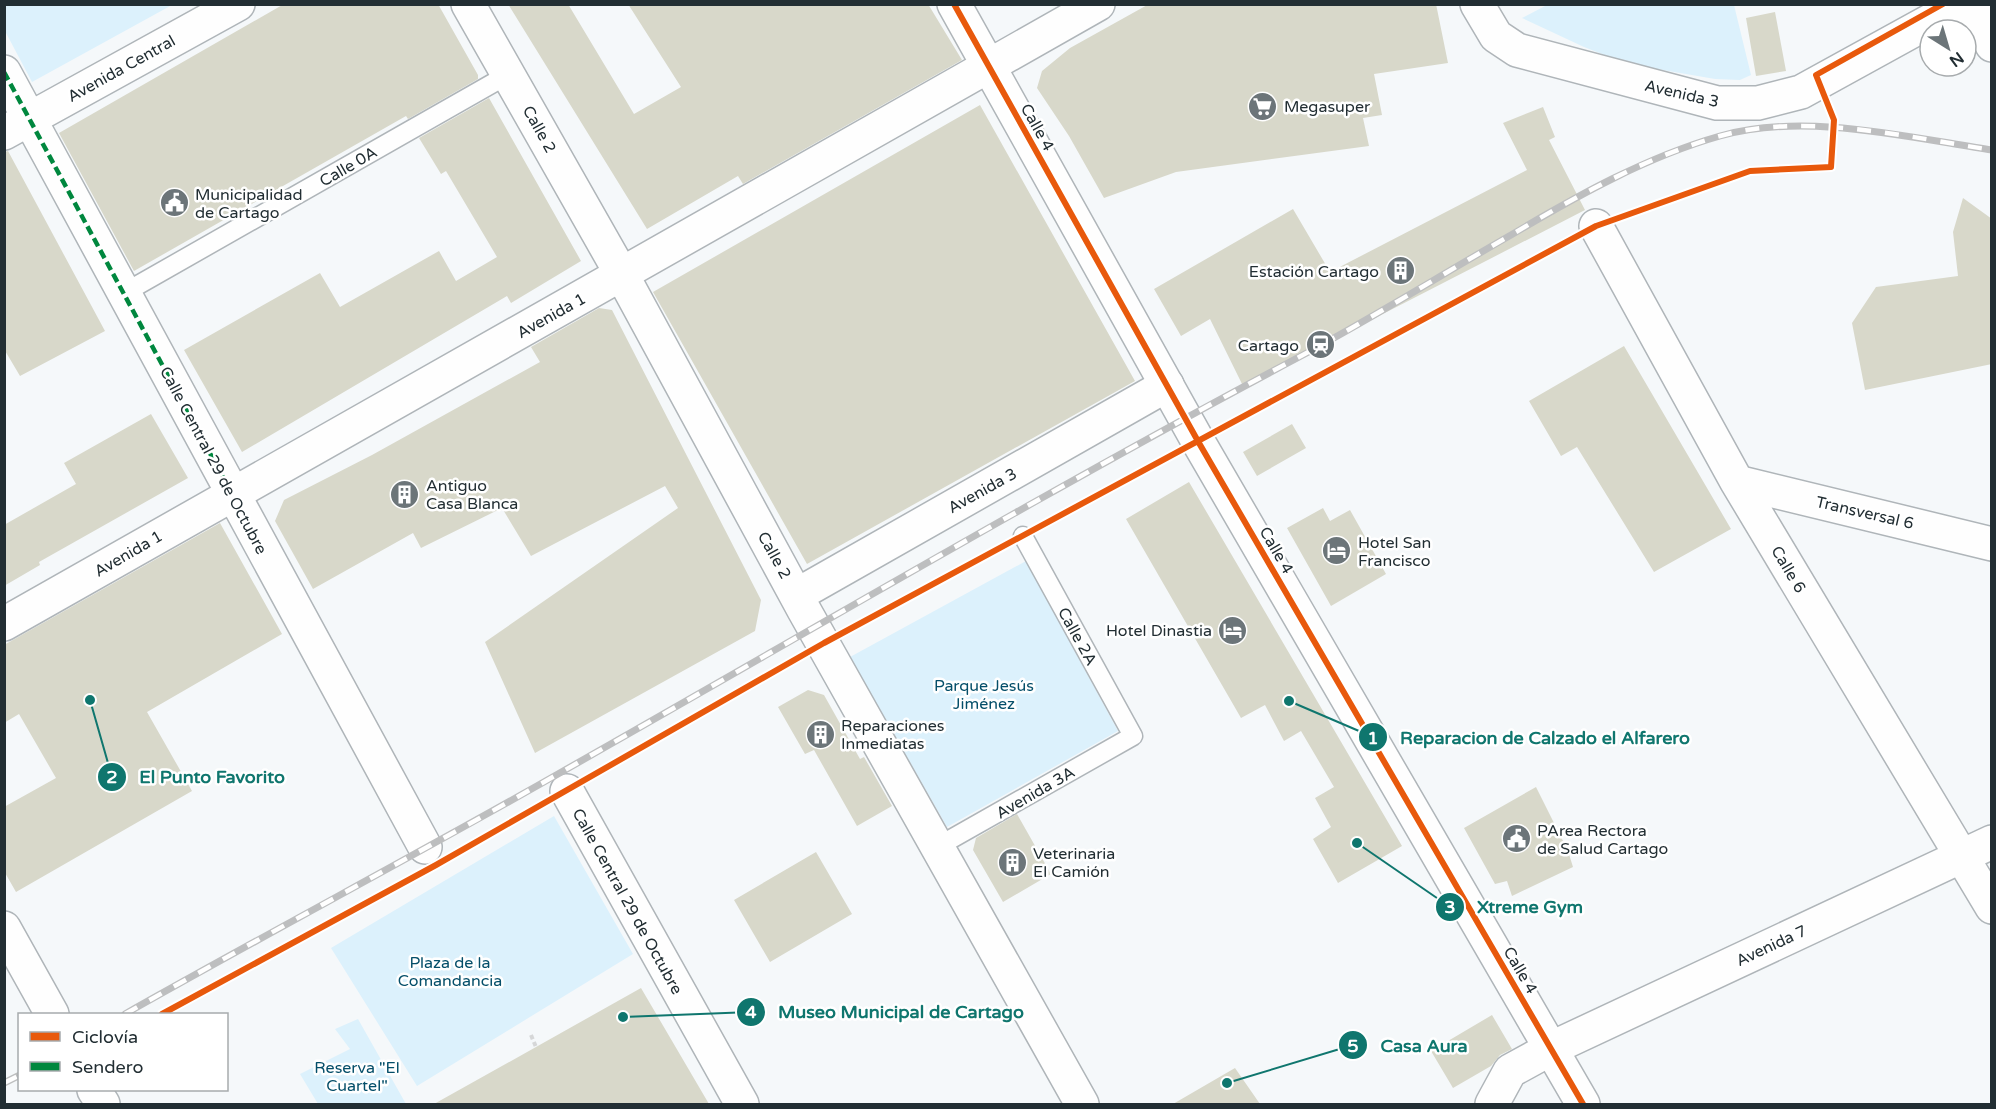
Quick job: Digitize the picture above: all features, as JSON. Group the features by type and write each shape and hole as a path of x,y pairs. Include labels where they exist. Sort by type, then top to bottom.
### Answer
{"street":[{"name":"Avenida Central","path":"17,126 238,4"},
{"name":"Calle 2","path":"468,4 622,275 797,595 1082,1104"},
{"name":"Calle 4","path":"954,4 1167,386 1583,1104"},
{"name":"Avenida 1","path":"4,624 1098,4"},
{"name":"Avenida 3","path":"1477,4 1496,36 1517,50 1717,103 1758,103 1801,92 1961,4"},
{"path":"1970,4 1992,45"},
{"name":"Calle Central 29 de Octubre","path":"4,72 17,126 124,293 425,847"},
{"name":"Calle 6","path":"1596,226 1737,482 1977,848 1992,907"},
{"name":"Avenida 3","path":"797,595 1167,386"},
{"name":"Transversal 6","path":"1737,482 1992,544"},
{"name":"Calle Central 29 de Octubre","path":"567,791 742,1104"},
{"name":"Avenida 7","path":"1552,1048 1977,848"},
{"path":"4,928 51,1013"},
{"path":"1492,1104 1510,1071 1552,1048"},
{"path":"95,1091 103,1104"}],"lane":[{"name":"Calle 0A","path":"124,293 509,74"},
{"name":"Calle 2A","path":"1023,536 1133,736"},
{"name":"Avenida 3A","path":"937,847 1133,736"}],"path":[{"path":"531,1035 536,1047"}],"green space":[{"path":"4,5 172,5 32,82 5,31"},
{"path":"1547,5 1734,5 1751,75 1740,80 1715,79 1628,64 1584,47 1522,18"},
{"name":"Parque Jesús Jiménez","path":"1026,561 1118,731 947,827 850,657"},
{"name":"Plaza de la Comandancia","path":"554,816 633,954 417,1086 331,948"},
{"name":"Reserva \"El Cuartel\"","path":"358,1019 406,1104 318,1104 300,1074 350,1049 335,1029"}],"building":[{"name":"Municipalidad de Cartago","path":"284,4 438,4 478,75 478,79 408,119 406,116 134,271 59,133"},
{"path":"508,4 568,4 634,114 681,87 628,4 928,4 962,60 743,184 738,176 647,229"},
{"name":"Megasuper","path":"1149,4 1436,4 1448,63 1374,74 1382,115 1363,118 1369,146 1176,172 1104,198 1069,136 1037,88 1042,71 1070,48"},
{"path":"1775,12 1786,71 1756,76 1746,18"},
{"path":"489,98 581,261 511,303 507,296 242,452 184,350 320,273 340,307 439,251 456,281 497,257 446,171 441,174 419,138"},
{"path":"980,105 1135,381 807,564 653,292"},
{"name":"Estación Cartago","path":"1543,107 1555,137 1549,140 1585,210 1243,386 1210,319 1181,336 1154,289 1293,209 1330,272 1527,170 1503,123"},
{"path":"8,151 105,331 20,376 4,349 4,152"},
{"path":"1963,198 1992,219 1992,364 1865,390 1852,323 1876,287 1958,276 1953,232"},
{"path":"599,308 612,310 761,600 755,631 535,753 485,642 678,508 665,486 531,556 502,508 421,548 413,533 313,589 275,521 284,500 372,455 540,362 531,347"},
{"path":"1624,346 1731,529 1654,572 1577,447 1561,456 1529,401"},
{"path":"151,414 188,478 39,562 40,565 4,586 4,525 76,484 64,463"},
{"path":"1292,424 1306,448 1257,476 1243,452"},
{"path":"1189,482 1402,846 1338,883 1313,839 1331,827 1315,798 1334,787 1301,731 1284,741 1265,705 1241,718 1126,519"},
{"name":"Hotel San Francisco","path":"1323,508 1330,521 1350,510 1386,574 1331,606 1287,528"},
{"path":"220,523 282,634 147,712 192,791 16,892 4,871 4,807 56,778 19,714 4,723 4,645"},
{"path":"808,690 824,695 860,759 864,757 892,806 857,826 814,750 805,754 778,707"},
{"name":"PArea Rectora de Salud Cartago","path":"1536,787 1568,851 1573,867 1512,896 1507,881 1495,884 1464,828"},
{"name":"Veterinaria El Camión","path":"1017,814 1051,874 1003,902 973,850 976,838"},
{"path":"816,852 852,914 770,962 734,900"},
{"path":"641,988 709,1104 434,1104 536,1047"},
{"path":"1492,1015 1512,1049 1500,1055 1491,1066 1453,1088 1431,1051"},
{"path":"1235,1068 1260,1104 1173,1104"}],"railway":[{"path":"127,1013 504,805 1114,458 1354,327 1561,206 1639,166 1720,136 1752,129 1786,126 1855,129 1992,150"},
{"path":"4,1083 18,1076"}],"marked path":[{"path":"4,72 232,494"}],"cycle path":[{"path":"954,4 1199,443 1583,1104"},
{"path":"164,1013 436,865 824,643 1596,226 1750,171 1831,167 1834,120 1816,75 1943,4"}],"place":[{"name":"Megasuper","path":"1263,106"},
{"name":"Municipalidad de Cartago","path":"174,203"},
{"name":"Estación Cartago","path":"1400,271"},
{"name":"Cartago","path":"1320,345"},
{"name":"Antiguo Casa Blanca","path":"405,494"},
{"name":"Hotel San Francisco","path":"1337,551"},
{"name":"Hotel Dinastia","path":"1233,630"},
{"name":"El Punto Favorito","path":"90,700"},
{"name":"Reparacion de Calzado el Alfarero","path":"1289,701"},
{"name":"Reparaciones Inmediatas","path":"820,734"},
{"name":"PArea Rectora de Salud Cartago","path":"1516,839"},
{"name":"Xtreme Gym","path":"1357,843"},
{"name":"Veterinaria El Camión","path":"1012,862"},
{"name":"Museo Municipal de Cartago","path":"623,1017"},
{"name":"Casa Aura","path":"1227,1083"}]}
